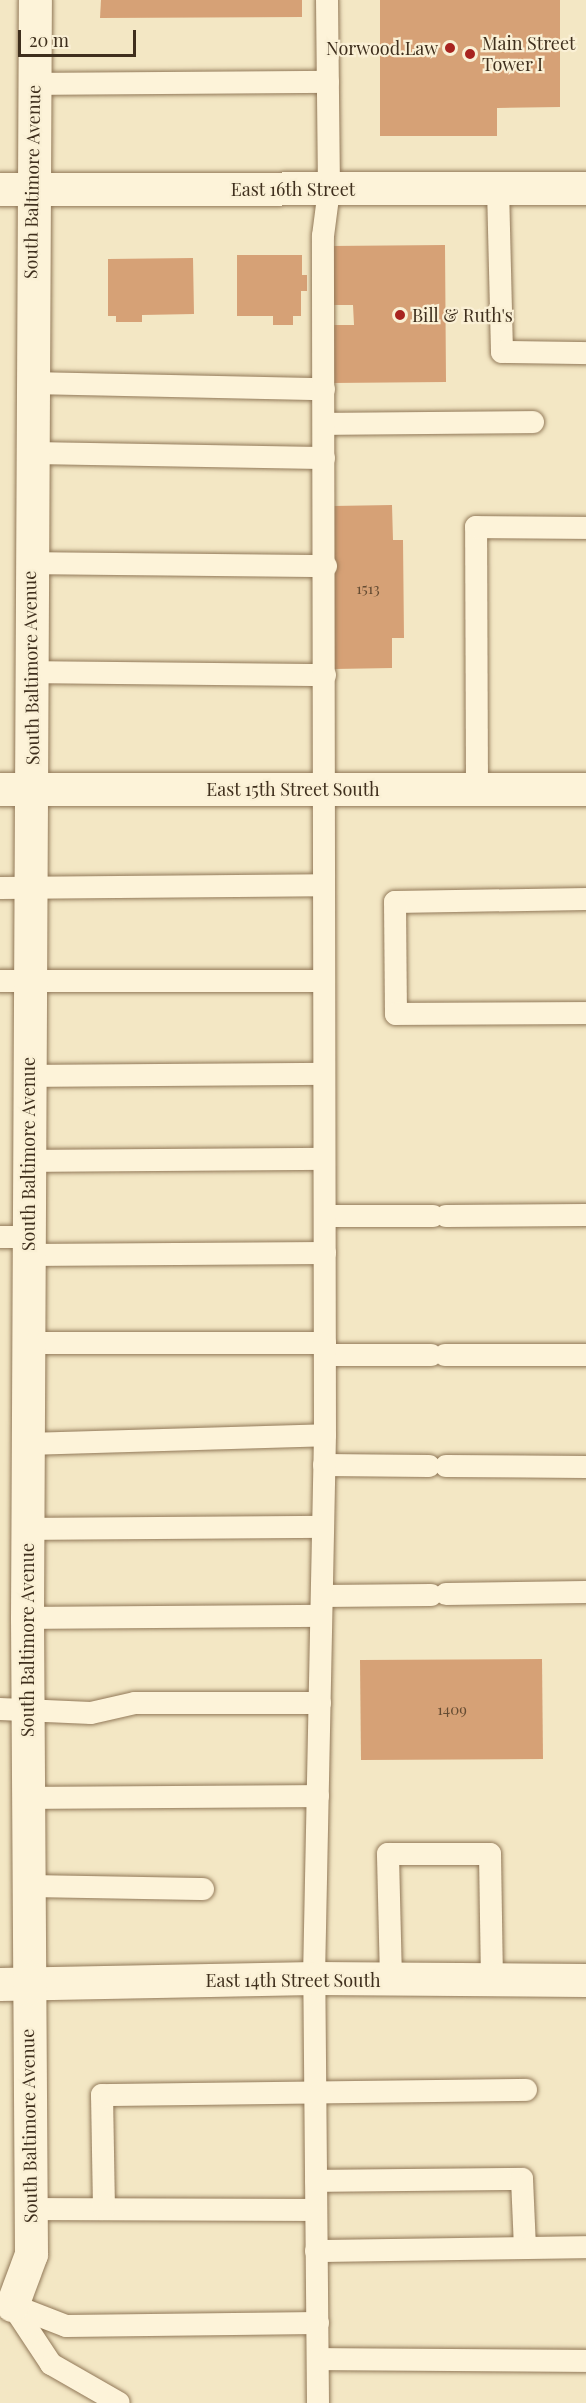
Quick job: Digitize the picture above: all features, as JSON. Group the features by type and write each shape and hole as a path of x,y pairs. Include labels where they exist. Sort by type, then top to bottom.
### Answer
{"street":[{"name":"South Baltimore Avenue","path":"12,2305 31,2254 30,2209 14,1984 27,1886 27,1798 13,1709 27,1618 28,1343 18,1243 28,1161 29,1076 15,982 15,887 33,789 30,383 16,189 33,84 35,0"},
{"name":"East 16th Street","path":"16,189 586,188"},
{"name":"East 15th Street South","path":"0,789 586,789"},
{"name":"East 14th Street South","path":"14,1984 314,1978 586,1980"}],"lane":[{"path":"318,2403 314,1978 324,1465 326,566 323,236 329,190 327,0"},
{"path":"33,84 328,82"},
{"path":"498,188 501,352 586,353"},
{"path":"30,383 324,389"},
{"path":"324,424 532,422"},
{"path":"30,453 324,458"},
{"path":"477,789 476,526 586,528"},
{"path":"30,563 326,566"},
{"path":"32,672 324,675"},
{"path":"15,887 324,885"},
{"path":"586,899 395,902 395,914 396,1014 586,1013"},
{"path":"15,982 324,981"},
{"path":"29,1076 324,1074"},
{"path":"28,1161 324,1160"},
{"path":"324,1216 586,1215"},
{"path":"18,1243 324,1253"},
{"path":"28,1343 324,1349 438,1355 586,1355"},
{"path":"27,1444 324,1435"},
{"path":"324,1465 586,1467"},
{"path":"27,1529 323,1527"},
{"path":"27,1618 322,1606 438,1594 586,1592"},
{"path":"13,1709 91,1713 135,1703 320,1703"},
{"path":"27,1798 318,1796"},
{"path":"391,1979 388,1854 490,1854 492,1980"},
{"path":"27,1886 203,1889"},
{"path":"104,2209 102,2095 526,2090"},
{"path":"316,2181 522,2179 525,2247"},
{"path":"30,2209 316,2210"},
{"path":"316,2251 586,2247"},
{"path":"12,2305 66,2326 318,2323"},
{"path":"12,2305 51,2364 119,2403"},
{"path":"318,2359 586,2361"}],"building":[{"path":"101,0 302,0 302,17 100,18"},
{"name":"Main Street Tower I","path":"380,0 560,0 560,107 497,108 497,136 380,136"},
{"name":"Bill & Ruth's","path":"445,245 446,382 331,383 330,325 354,325 353,305 331,305 330,246"},
{"path":"237,255 302,255 302,275 307,275 307,291 301,291 301,316 293,316 293,325 273,325 273,316 237,316"},
{"path":"193,258 194,314 142,315 142,322 116,322 116,316 108,316 108,259"},
{"path":"392,505 393,540 403,540 404,638 392,638 392,668 334,669 333,506"},
{"path":"542,1659 543,1759 361,1760 360,1660"}],"place":[{"name":"Norwood.Law","path":"450,48"},
{"name":"Main Street Tower I","path":"470,54"},
{"name":"Bill & Ruth's","path":"400,315"}]}
